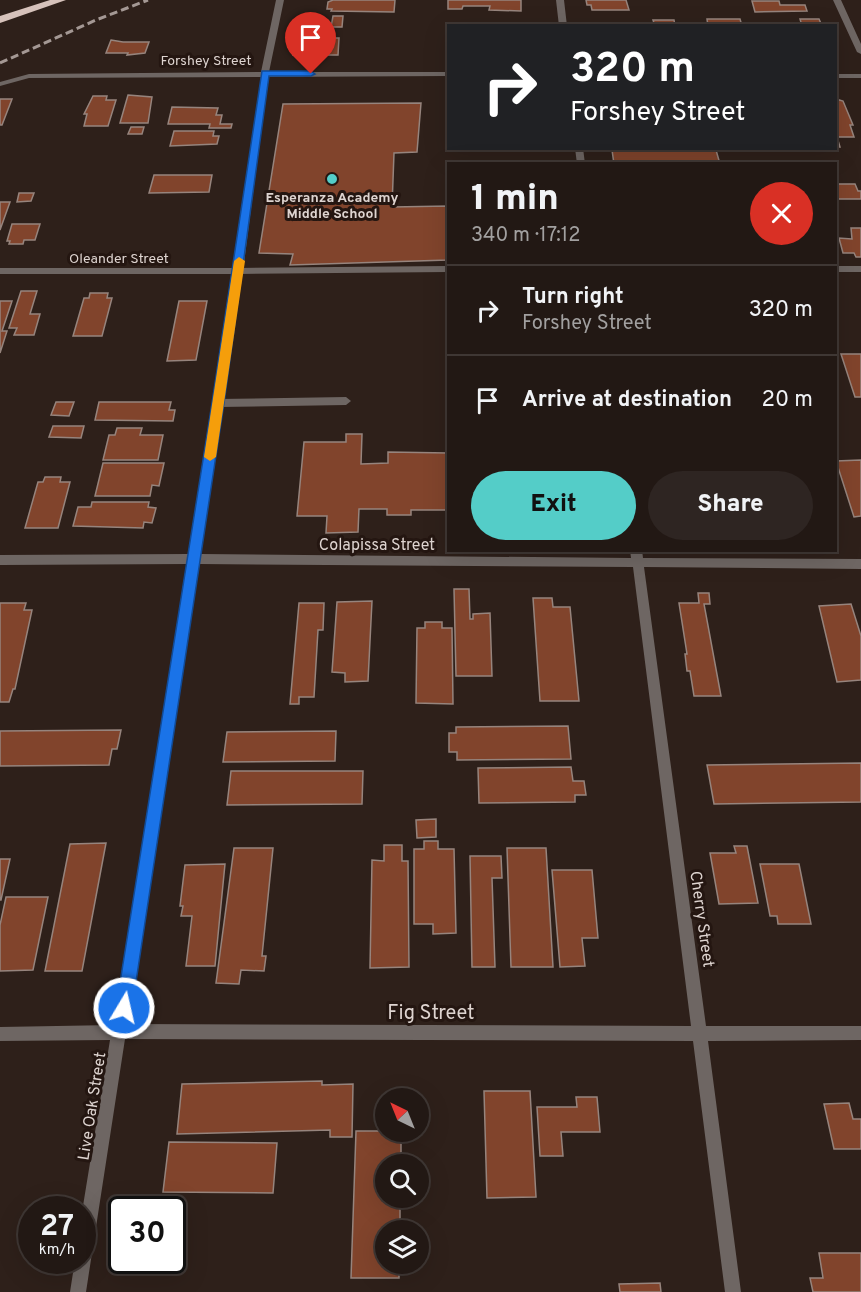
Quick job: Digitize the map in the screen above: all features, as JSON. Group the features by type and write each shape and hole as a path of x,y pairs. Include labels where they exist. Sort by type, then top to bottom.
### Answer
{"highway":[{"path":"0,20 43,3 61,0"}],"street":[{"name":"Live Oak Street","path":"78,1292 195,559 265,73 280,0"},
{"path":"560,0 563,24"},
{"path":"837,0 861,52"},
{"name":"Forshey Street","path":"0,84 29,76 63,75 265,73 447,75"},
{"path":"837,76 861,76"},
{"name":"Oleander Street","path":"0,271 447,269"},
{"path":"837,269 861,270"},
{"path":"218,403 346,401"},
{"name":"Colapissa Street","path":"0,560 637,557 861,564"},
{"name":"Cherry Street","path":"637,557 733,1292"},
{"name":"Fig Street","path":"0,1034 120,1031 700,1035 861,1033"}],"building":[{"path":"333,0 395,0 394,12 331,11 332,9 327,9 328,2"},
{"path":"448,0 521,0 521,11 489,10 490,6 463,6 462,9 448,9"},
{"path":"586,0 626,0 629,10 592,10"},
{"path":"752,1 779,1 780,5 805,5 807,11 755,12"},
{"path":"333,16 343,16 342,27 331,27"},
{"path":"707,19 740,19 741,24 708,24"},
{"path":"800,19 819,19 821,24 801,24"},
{"path":"653,20 674,20 675,24 654,24"},
{"path":"297,26 320,26 317,55 293,55"},
{"path":"320,38 339,38 338,55 318,55"},
{"path":"111,40 149,42 145,53 127,55 128,53 106,53"},
{"path":"128,95 152,97 148,123 120,123"},
{"path":"93,96 107,96 106,100 116,100 108,126 84,126 87,114 84,114"},
{"path":"0,99 12,99 2,125 0,125"},
{"path":"837,99 843,101 853,125 850,125 854,137 837,137"},
{"name":"Esperanza Academy Middle School","path":"421,103 417,152 394,153 392,207 447,206 447,260 290,265 293,254 259,253 283,104"},
{"path":"172,107 218,108 216,115 222,115 220,124 232,124 231,128 209,128 210,124 168,124"},
{"path":"131,127 144,127 142,134 128,134"},
{"path":"174,131 214,131 213,136 219,136 217,144 170,146"},
{"path":"612,150 716,150 719,162 614,162"},
{"path":"154,175 212,175 209,192 149,193"},
{"path":"837,184 855,184 858,191 861,191 861,199 837,199"},
{"path":"19,193 34,193 31,201 17,202"},
{"path":"0,202 10,202 0,230"},
{"path":"12,224 40,224 35,240 24,240 23,244 9,244 10,241 7,241"},
{"path":"851,228 861,228 861,257 856,257 854,253 843,253 839,238 852,239"},
{"path":"21,291 37,291 30,314 40,314 34,335 14,335 17,328 9,328"},
{"path":"90,293 108,293 107,298 112,298 102,336 73,336 84,298 89,298"},
{"path":"0,301 12,301 2,331 7,331 0,353"},
{"path":"179,301 207,301 196,360 167,361"},
{"path":"841,354 861,354 861,397 855,397"},
{"path":"56,402 74,402 69,416 51,415"},
{"path":"99,402 171,402 169,410 175,410 173,421 95,420"},
{"path":"53,426 84,426 81,438 49,437"},
{"path":"117,428 142,428 140,435 163,435 158,460 103,460 109,435 115,435"},
{"path":"346,434 362,434 361,464 388,463 388,452 447,453 447,510 411,510 411,515 387,515 387,509 359,509 358,532 326,533 327,516 297,516 304,442 346,442"},
{"path":"861,460 861,516 854,517 837,461"},
{"path":"103,463 164,463 159,486 152,485 150,496 95,496"},
{"path":"45,477 61,477 60,482 70,482 58,528 25,528 38,482 43,482"},
{"path":"92,502 149,502 148,507 156,508 152,523 144,522 143,528 73,526 78,507 91,507"},
{"path":"454,589 469,589 470,619 473,619 473,614 490,613 492,676 456,676"},
{"path":"698,593 709,593 710,604 704,604 721,696 694,696 690,671 687,671 685,654 687,654 679,603 699,603"},
{"path":"533,598 552,598 553,607 570,607 579,701 540,701"},
{"path":"372,601 368,681 345,682 345,673 332,672 337,602"},
{"path":"0,603 26,603 24,610 32,610 15,689 13,689 9,702 0,702"},
{"path":"299,603 324,603 323,630 318,630 314,697 299,697 299,704 290,704"},
{"path":"851,604 861,636 861,680 837,682 819,606"},
{"path":"425,622 442,622 442,628 452,628 453,704 416,703 417,628 425,628"},
{"path":"568,726 571,759 457,760 457,752 449,752 449,733 456,733 456,727"},
{"path":"121,730 117,749 112,749 109,765 0,766 0,731"},
{"path":"336,731 335,761 223,762 227,732"},
{"path":"861,763 861,802 714,804 707,765"},
{"path":"571,767 573,781 584,781 586,795 575,795 575,802 479,803 478,768"},
{"path":"231,771 363,771 362,804 227,805"},
{"path":"436,819 436,837 417,838 416,820"},
{"path":"424,841 438,841 438,849 454,849 456,933 433,934 433,924 414,924 414,849 424,849"},
{"path":"106,843 82,971 45,971 70,844"},
{"path":"384,845 402,845 402,861 408,861 409,967 370,968 372,860 384,861"},
{"path":"734,846 747,846 758,903 719,904 710,853 736,853"},
{"path":"234,848 273,848 262,956 266,956 264,971 241,970 239,984 216,983"},
{"path":"507,848 546,848 553,967 511,967"},
{"path":"470,856 501,856 502,878 492,878 495,967 472,967"},
{"path":"0,859 10,859 1,900 0,900"},
{"path":"225,864 215,966 186,966 192,916 181,916 185,865"},
{"path":"760,864 799,864 811,924 778,924 777,916 770,916"},
{"path":"552,870 592,870 598,938 582,938 585,966 560,967"},
{"path":"6,897 48,897 33,970 0,971 0,925"},
{"path":"322,1081 322,1085 353,1084 352,1137 330,1137 330,1130 177,1134 182,1084"},
{"path":"484,1091 530,1091 536,1197 487,1198"},
{"path":"576,1097 597,1097 600,1132 561,1132 563,1156 540,1156 537,1107 577,1107"},
{"path":"849,1103 853,1119 861,1119 861,1149 834,1149 824,1104"},
{"path":"356,1131 375,1131 375,1142 401,1142 401,1154 375,1154 375,1208 400,1208 400,1220 375,1220 375,1274 399,1274 399,1278 351,1278"},
{"path":"169,1142 277,1143 273,1193 163,1192"},
{"path":"819,1253 861,1253 861,1292 813,1292 810,1278 823,1278"},
{"path":"660,1283 661,1292 620,1292 619,1284"}],"railway":[{"path":"0,63 96,20 148,0"}],"slow traffic":[{"path":"210,457 239,261"}],"place":[{"name":"Esperanza Academy Middle School","path":"332,179"}],"route":[{"path":"124,1008 195,559 265,73 311,74"}]}
